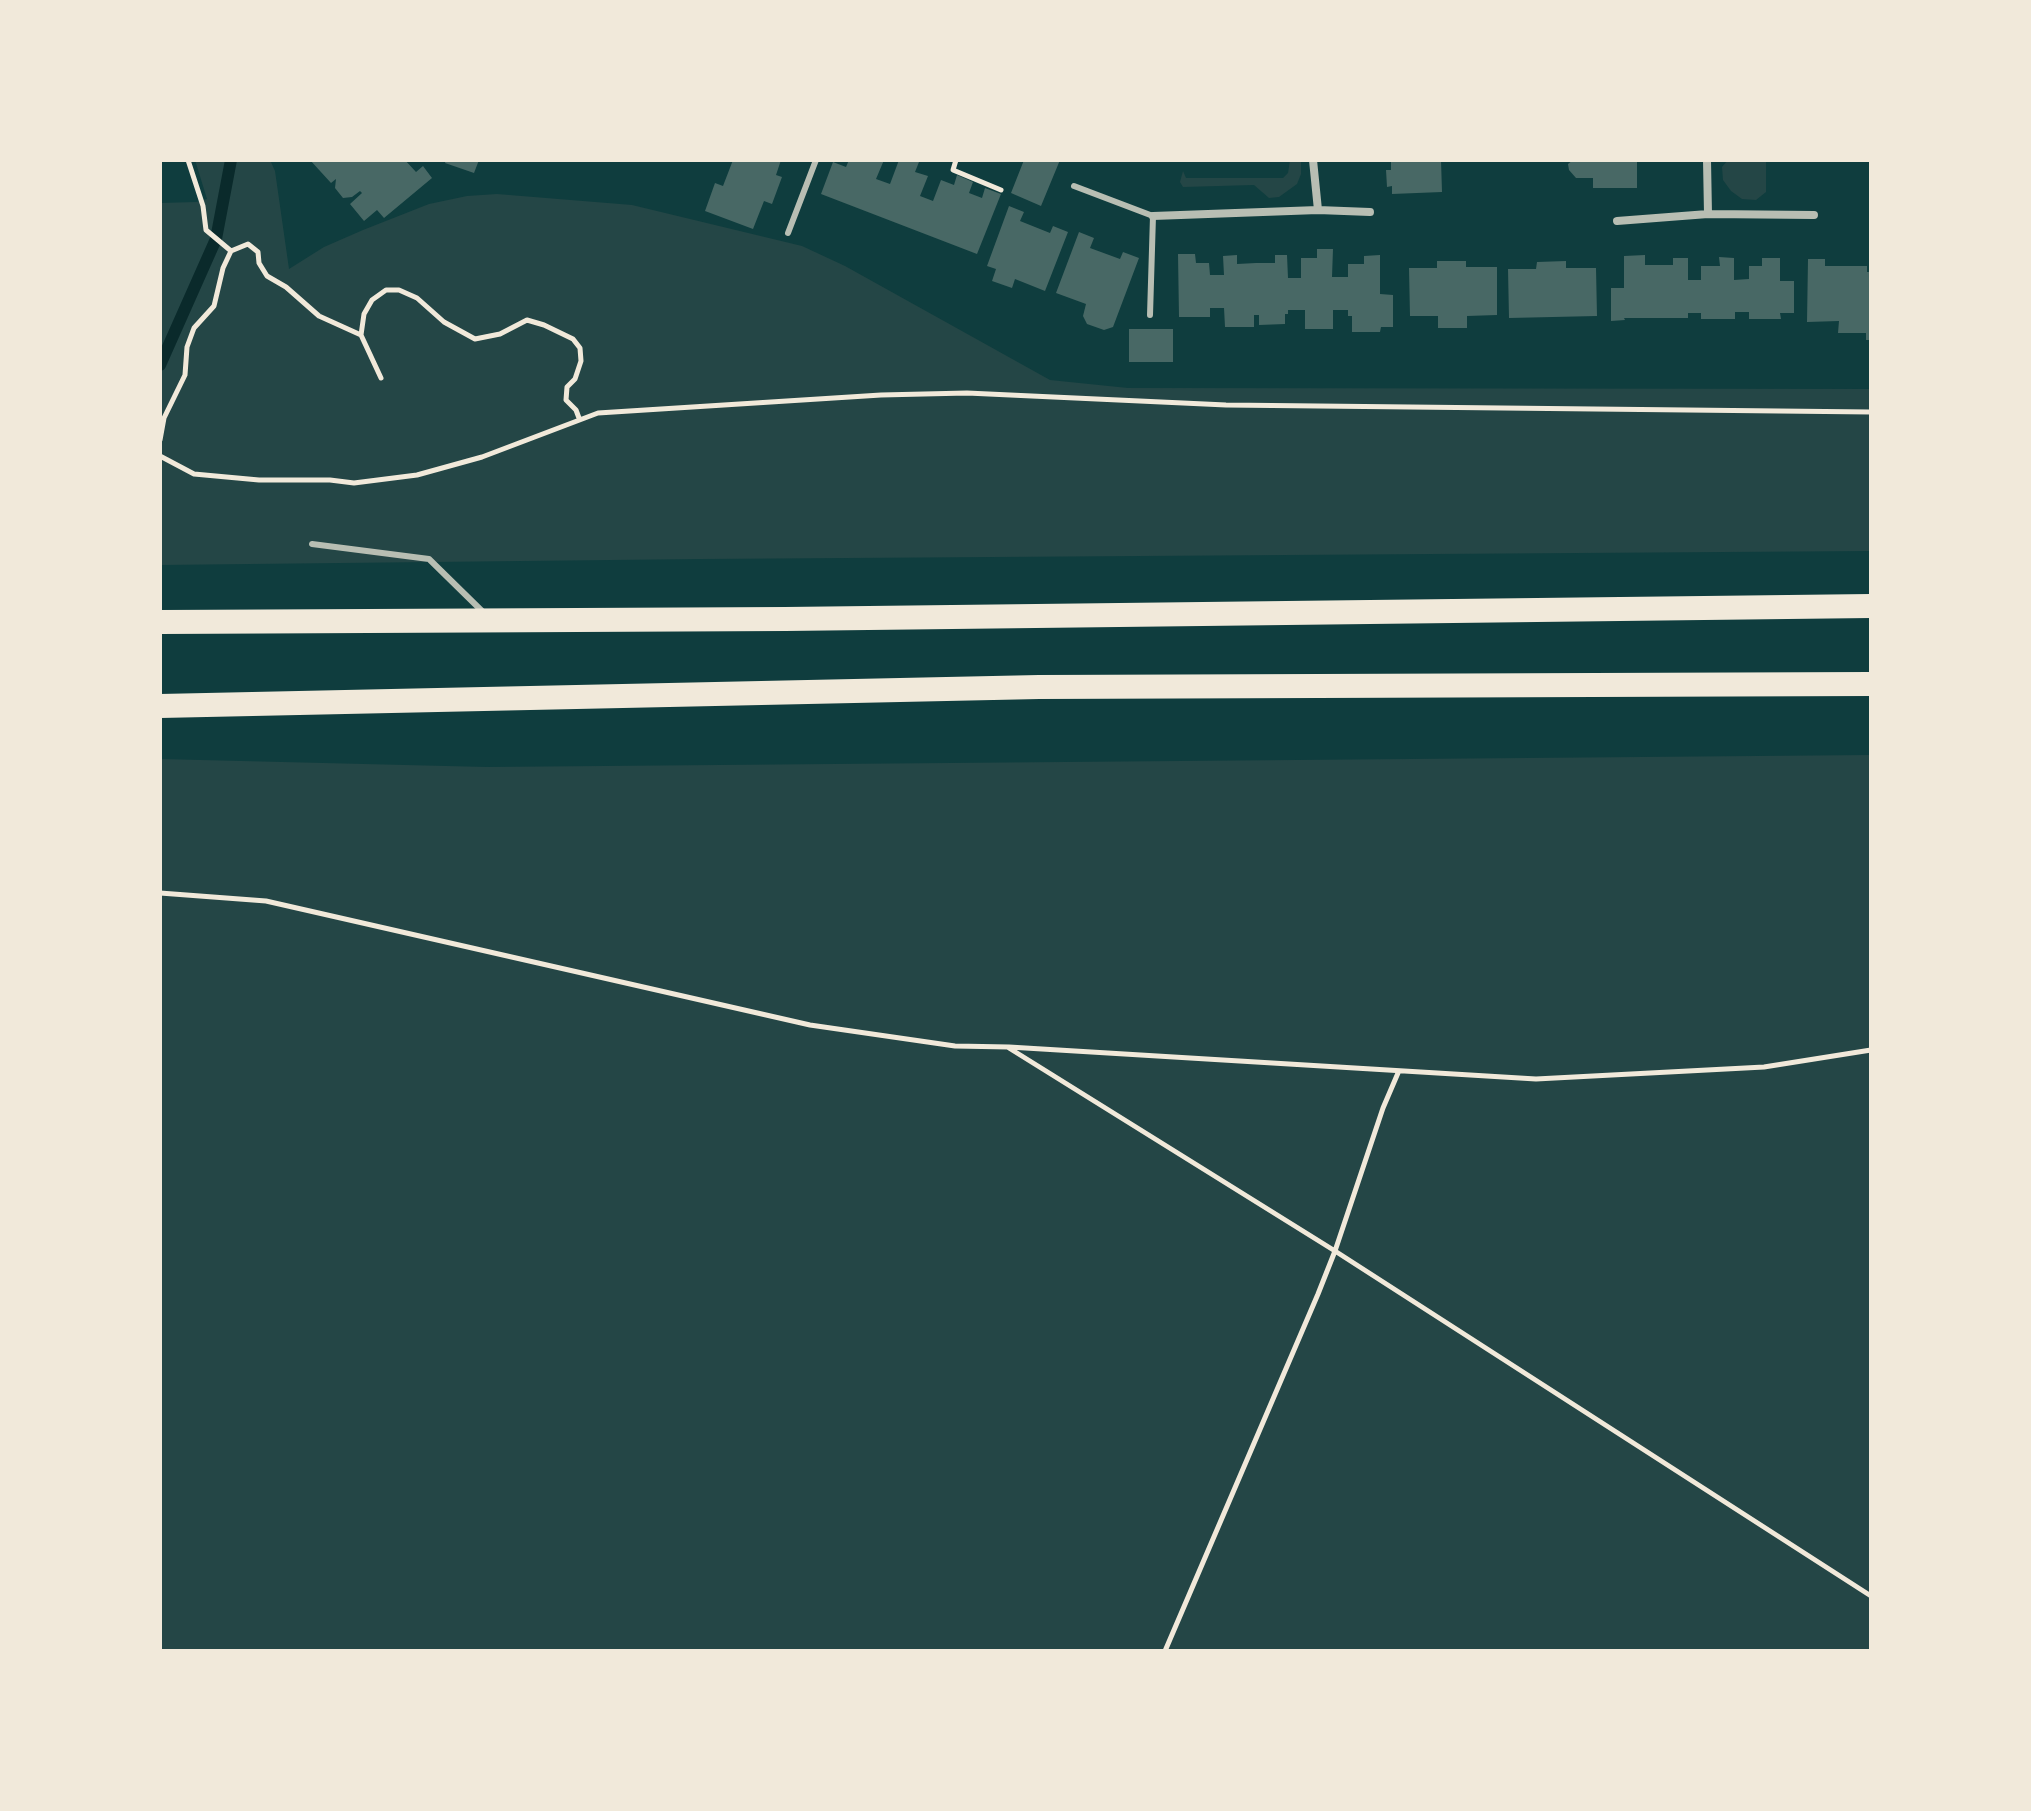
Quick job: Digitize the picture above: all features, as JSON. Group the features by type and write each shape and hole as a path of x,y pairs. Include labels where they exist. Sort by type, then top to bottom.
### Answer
{"highway":[{"path":"160,622 769,620 1871,606"},
{"path":"160,706 1039,687 1871,684"}],"street":[{"path":"1313,160 1318,210"},
{"path":"1707,160 1708,214"},
{"path":"1153,216 1318,210 1370,212"},
{"path":"1617,221 1708,214 1814,215"}],"lane":[{"path":"788,233 816,160"},
{"path":"1074,186 1153,216 1150,315"},
{"path":"312,544 429,559 491,620"}],"path":[{"path":"188,160 203,206 206,230 231,251"},
{"path":"956,160 953,170 1001,190"},
{"path":"160,440 164,418 185,375 187,347 194,328 214,306 223,268 231,251 248,244 258,252 259,263 267,276 286,287 319,316 361,335"},
{"path":"381,378 361,335 364,314 372,300 386,290 399,290 417,298 444,322 475,339 500,334 527,320 573,339 580,348 581,361 575,379 567,387 566,400 579,418"},
{"path":"160,456 194,474 354,483 417,475 482,457 598,413 866,396 967,393 1226,405 1871,412"},
{"path":"160,893 266,901 810,1025 955,1046 1536,1079 1764,1067 1871,1050"},
{"path":"1009,1047 1335,1251 1871,1596"},
{"path":"1165,1651 1335,1251 1383,1108 1398,1073"}],"shaded area":[{"path":"195,160 270,160 275,171 289,269 324,247 363,230 429,204 467,196 497,194 632,205 802,246 845,266 1050,380 1128,388 1871,389 1871,551 160,565 160,203 207,199"},
{"path":"1290,160 1301,160 1301,174 1297,184 1279,197 1269,198 1254,185 1183,187 1180,182 1183,171 1186,178 1283,178 1288,173"},
{"path":"1728,160 1766,160 1766,192 1756,200 1742,199 1731,191 1723,180 1722,167"},
{"path":"1871,755 1871,1651 160,1651 160,759 487,767"}],"building":[{"path":"310,160 405,160 416,172 423,166 432,178 384,218 377,210 364,221 350,204 362,193 360,191 352,197 343,198 335,188 336,179 331,183"},
{"path":"446,160 479,160 474,173 445,163"},
{"path":"733,160 781,160 776,175 782,177 772,204 764,201 753,229 705,211 715,183 723,186"},
{"path":"849,160 884,160 876,179 890,184 899,160 919,162 915,172 928,176 920,196 933,201 941,180 954,185 957,175 973,182 969,193 982,198 985,188 1001,194 977,254 821,194 833,162 846,167"},
{"path":"1024,160 1060,160 1041,206 1011,193"},
{"path":"1391,160 1441,160 1442,192 1392,194 1392,186 1387,187 1386,170 1391,170"},
{"path":"1573,160 1637,160 1637,188 1593,188 1593,178 1576,178 1569,170 1568,164"},
{"path":"1009,206 1024,212 1020,221 1050,233 1053,226 1068,232 1045,291 1015,279 1012,288 992,281 996,269 987,266"},
{"path":"1079,232 1094,238 1090,248 1120,259 1123,252 1139,258 1113,327 1104,330 1087,324 1083,316 1086,304 1056,293"},
{"path":"1317,249 1333,249 1332,277 1348,277 1348,264 1364,264 1364,256 1380,255 1380,294 1393,295 1393,327 1381,327 1380,332 1352,332 1352,316 1348,316 1348,310 1333,310 1333,329 1305,329 1305,310 1288,310 1285,324 1259,325 1259,315 1254,315 1254,327 1225,327 1224,308 1210,308 1210,317 1179,317 1178,254 1195,254 1196,263 1209,263 1210,275 1224,275 1223,256 1237,255 1237,264 1275,263 1275,255 1287,255 1288,278 1301,278 1301,258 1317,258"},
{"path":"1645,255 1645,265 1673,265 1673,258 1688,258 1688,280 1701,280 1701,266 1720,266 1719,257 1734,258 1734,280 1749,279 1749,266 1762,266 1762,258 1780,258 1780,281 1794,281 1794,313 1780,313 1781,319 1749,319 1749,312 1735,312 1735,319 1701,319 1701,313 1688,313 1688,318 1624,318 1611,321 1611,288 1624,288 1624,256"},
{"path":"1808,259 1825,259 1825,266 1867,266 1867,272 1871,272 1871,340 1866,340 1866,333 1838,333 1839,321 1807,322"},
{"path":"1437,261 1466,261 1466,267 1497,267 1497,315 1467,316 1467,328 1438,328 1438,316 1410,316 1409,268 1437,268"},
{"path":"1566,261 1566,268 1596,268 1597,316 1509,318 1508,269 1536,269 1537,262"},
{"path":"1129,329 1173,329 1173,362 1129,362"}],"waterway":[{"path":"160,365 216,239 231,160"}]}
